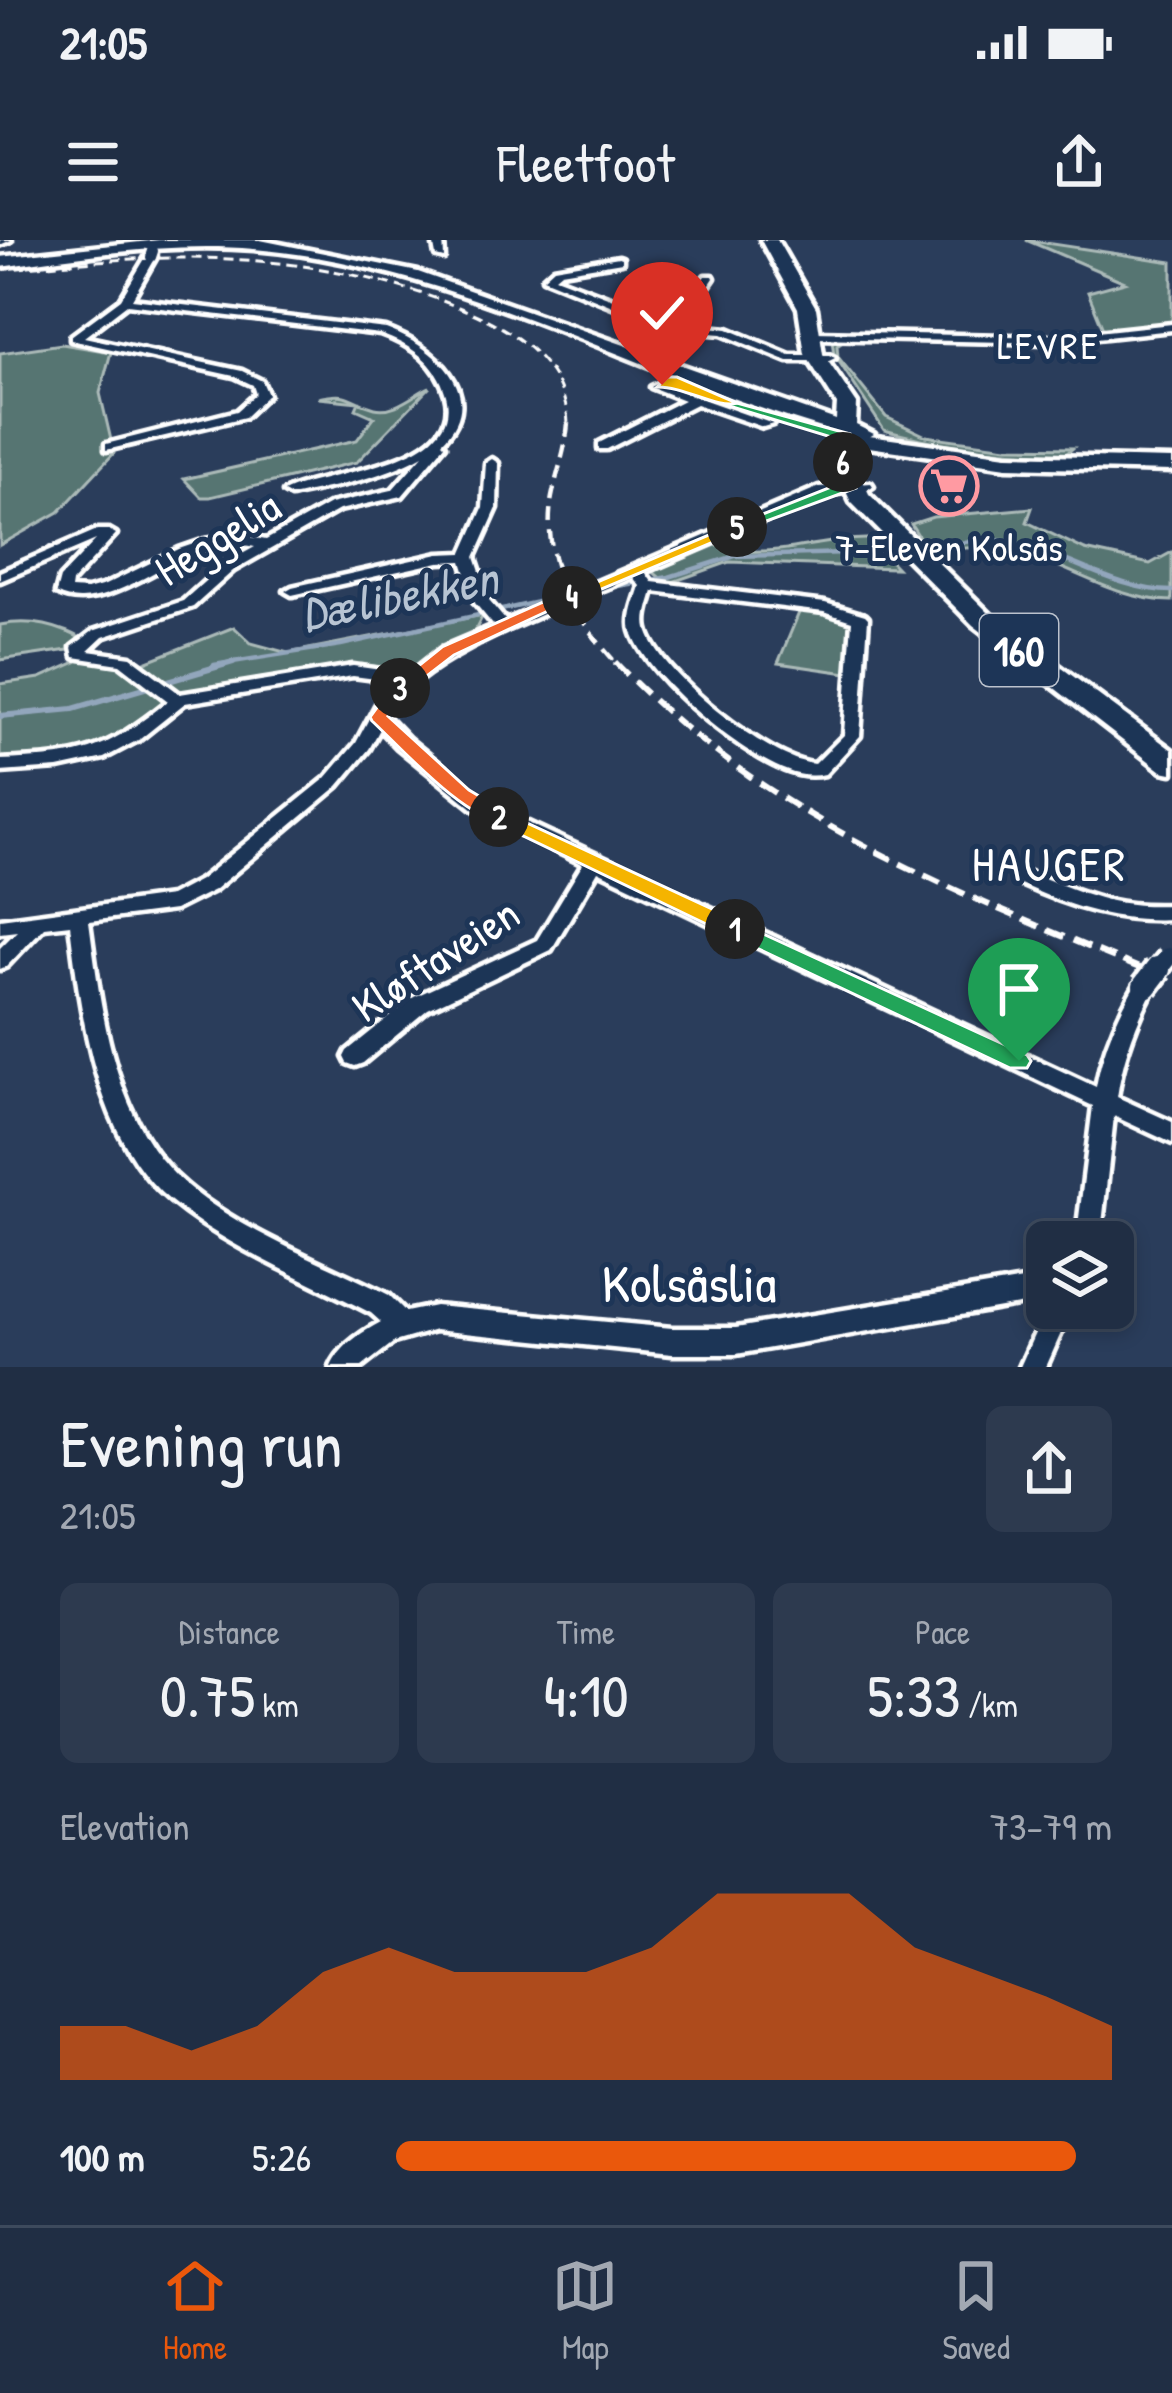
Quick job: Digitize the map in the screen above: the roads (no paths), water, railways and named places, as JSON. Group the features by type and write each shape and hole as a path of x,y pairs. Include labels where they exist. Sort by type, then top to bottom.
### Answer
{"main road":[{"path":"769,240 799,290 855,435"},
{"path":"0,262 153,250 310,253 455,287 606,344 776,418 969,458 1172,465"},
{"path":"823,358 861,405 855,435"},
{"path":"677,377 855,435"},
{"path":"776,418 827,409 841,395"},
{"name":"160","path":"855,435 844,464 881,518 982,620 1172,764"}],"street":[{"path":"438,240 441,256"},
{"path":"110,447 241,414 262,395 258,383 238,373 75,338 125,301 153,250"},
{"path":"619,260 558,270 548,278 684,328 724,332 788,358 823,358"},
{"path":"645,316 691,304 710,278"},
{"path":"125,301 365,327 406,340 441,368 452,389 454,423 439,445 291,492"},
{"path":"814,335 1049,340 1172,327"},
{"path":"640,350 684,328"},
{"path":"1144,331 1172,339"},
{"path":"677,377 657,387 776,418"},
{"path":"602,446 695,399"},
{"name":"Heggelia","path":"175,698 133,663 80,654 80,647 98,634 188,604 230,567 334,507 398,493 439,445"},
{"path":"492,464 490,508 468,557 483,603 501,625"},
{"path":"0,926 174,903 207,885 332,782 410,679 448,651 804,499 858,487"},
{"path":"0,577 103,533 107,539 65,581 63,593 90,594 216,540 269,545"},
{"path":"292,591 449,556 468,557"},
{"path":"635,569 647,586 825,608 860,618 852,736 819,770 803,773 778,764 658,663 638,623 647,586"},
{"path":"0,766 98,758 116,750 175,698 353,671 410,679"},
{"name":"Kløftaveien","path":"379,717 474,802 1172,1132"},
{"name":"Kløftaveien","path":"355,1057 421,1003 544,945 593,862"},
{"path":"1027,879 1099,909 1172,912"},
{"path":"79,919 89,988 123,1118 176,1192 380,1304 400,1323 379,1333 344,1367"},
{"path":"0,961 37,923"},
{"path":"1091,1221 1106,1102 1125,1027 1145,986 1170,955"},
{"name":"Kolsåslia","path":"400,1323 466,1319 672,1341 736,1341 1026,1292"},
{"path":"1033,1367 1050,1329"}],"waterway":[{"name":"Dælibekken","path":"934,554 964,542 994,540 1023,545 1111,579 1172,591"},
{"name":"Dælibekken","path":"601,589 669,577 735,556 885,552"},
{"name":"Dælibekken","path":"233,662 341,645 570,595"},
{"name":"Dælibekken","path":"0,716 73,709 233,662"},
{"name":"Dælibekken","path":"214,665 233,662"}],"railway":[{"path":"0,270 117,260 232,259 346,273 402,287 478,316 533,351 558,384 568,424"},
{"path":"568,424 552,497 551,544 575,609 618,664"},
{"path":"618,664 672,717 797,807 934,880 1147,971"},
{"path":"1142,969 1147,971"},
{"path":"1147,971 1172,982"}],"place":[{"name":"7-Eleven Kolsås","path":"949,486"}],"district":[{"name":"LEVRE","path":"1049,344"},
{"name":"HAUGER","path":"1050,863"}]}
